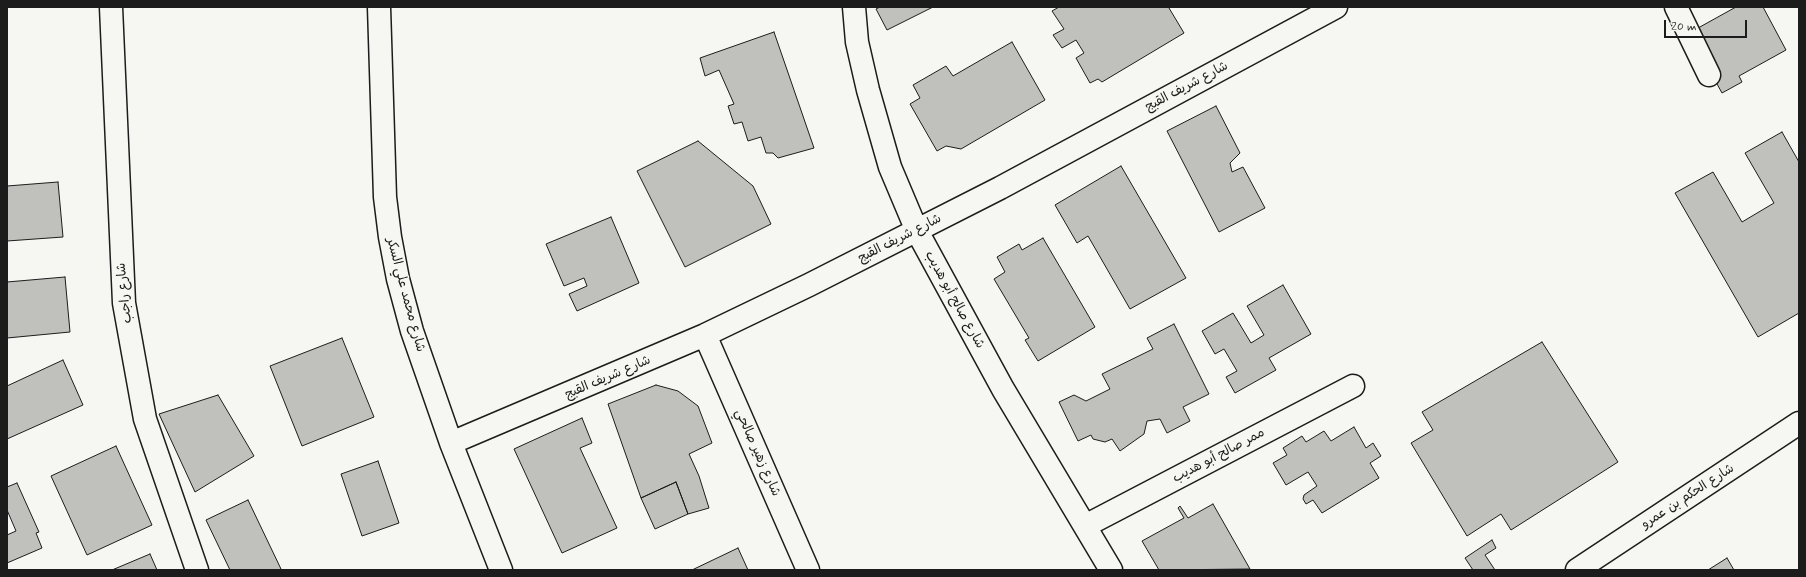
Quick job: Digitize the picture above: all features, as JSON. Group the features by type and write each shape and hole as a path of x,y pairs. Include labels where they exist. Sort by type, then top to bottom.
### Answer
{"street":[{"name":"شارع راجب","path":"111,7 115,128 124,303 145,419 197,570"},
{"name":"شارع محمد علي السكر","path":"379,7 385,197 390,237 412,330 451,443 500,570"},
{"name":"شارع صالح أبو هديب","path":"854,7 857,42 868,90 890,167 917,231 1003,389 1111,570"},
{"name":"شارع شريف القبج","path":"451,443 706,335 917,231 1336,7"},
{"path":"1676,7 1709,76"},
{"name":"شارع زهير صالحي","path":"706,335 808,570"},
{"name":"ممر صالح أبو هديب","path":"1085,526 1353,386"},
{"name":"شارع الحكم بن عمرو","path":"1577,570 1799,423"}],"building":[{"path":"880,7 933,7 887,30 876,9"},
{"path":"1059,7 1170,7 1169,8 1184,33 1102,82 1098,79 1090,83 1076,58 1084,53 1076,40 1062,48 1053,35 1064,29 1052,11"},
{"path":"1736,7 1763,7 1786,50 1739,76 1742,82 1722,93 1689,33"},
{"path":"774,32 814,148 778,158 773,153 766,153 761,137 748,141 742,122 734,124 728,106 734,104 719,70 705,76 700,58"},
{"path":"1012,42 1045,100 961,149 946,146 937,151 910,104 920,98 913,85 946,66 953,76"},
{"path":"1216,106 1240,153 1230,163 1232,172 1243,167 1265,208 1219,232 1167,131"},
{"path":"1782,132 1799,162 1799,313 1758,337 1675,193 1713,172 1742,222 1774,203 1745,153"},
{"path":"698,141 753,186 771,224 685,267 637,171"},
{"path":"1121,166 1186,278 1130,309 1088,236 1077,243 1055,205"},
{"path":"58,182 63,237 7,241 7,186"},
{"path":"611,217 639,283 577,311 569,294 587,286 584,278 564,286 546,244"},
{"path":"1043,238 1095,327 1038,361 1025,340 1029,338 994,279 1005,272 997,257 1019,244 1022,250"},
{"path":"65,277 70,332 7,338 7,282"},
{"path":"1283,285 1311,334 1269,358 1276,370 1235,393 1226,377 1237,371 1224,349 1215,354 1202,331 1233,313 1251,343 1264,335 1247,306"},
{"path":"1174,324 1209,394 1183,407 1190,421 1167,433 1160,419 1147,421 1144,434 1120,451 1112,439 1105,442 1093,439 1091,435 1078,441 1059,402 1074,395 1086,401 1110,389 1102,374 1153,349 1147,338"},
{"path":"342,338 374,417 302,446 270,366"},
{"path":"1542,342 1618,462 1511,530 1501,514 1467,536 1411,443 1433,430 1422,412"},
{"path":"63,360 83,405 7,439 7,386"},
{"path":"656,385 678,391 698,406 712,443 689,454 699,476 709,508 688,514 676,482 641,498 608,404"},
{"path":"218,395 254,456 195,492 159,414"},
{"path":"582,418 592,443 580,448 617,528 562,553 514,449"},
{"path":"1354,427 1366,448 1373,443 1381,456 1370,463 1379,478 1322,513 1313,500 1306,504 1303,499 1304,495 1317,486 1308,472 1286,485 1273,463 1287,455 1283,448 1302,436 1306,442 1324,431 1331,441"},
{"path":"116,446 152,525 87,555 51,476"},
{"path":"378,461 399,523 362,536 341,474"},
{"path":"676,482 688,514 655,529 641,498"},
{"path":"17,483 39,532 36,533 42,548 7,563 7,535 16,531 7,510 7,487"},
{"path":"248,500 281,569 230,570 206,520"},
{"path":"1213,504 1250,569 1159,570 1142,541 1184,518 1178,508 1180,506 1188,518"},
{"path":"1492,540 1496,548 1485,555 1495,570 1473,570 1465,558"},
{"path":"738,548 748,570 692,570"},
{"path":"150,554 157,570 112,570"},
{"path":"1727,558 1734,570 1708,570"}]}
